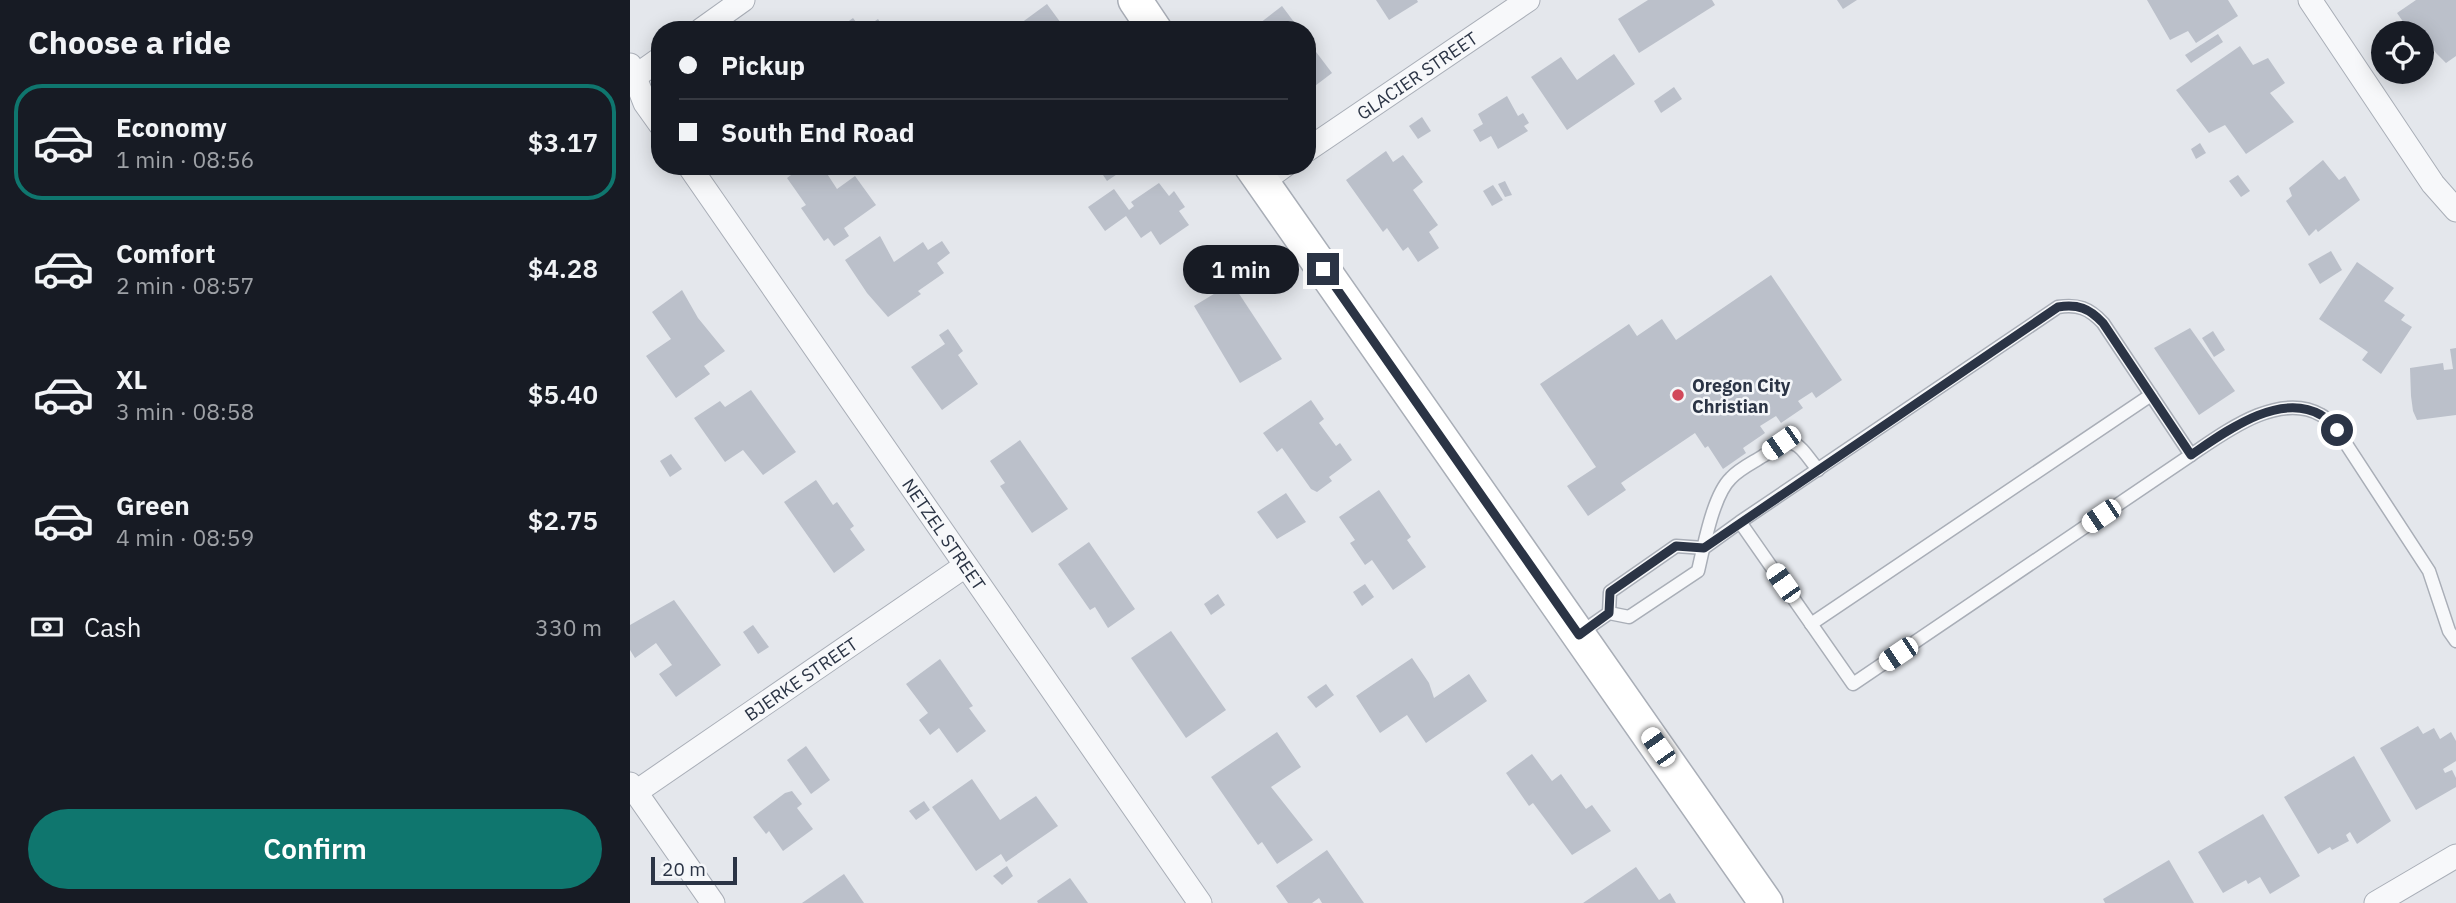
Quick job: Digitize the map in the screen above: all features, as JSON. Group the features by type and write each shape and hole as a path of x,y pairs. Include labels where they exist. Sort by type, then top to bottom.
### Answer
{"main road":[{"path":"1135,0 1149,21"},
{"path":"1268,175 1579,635 1766,903"}],"street":[{"path":"714,21 743,0"},
{"name":"GLACIER STREET","path":"1316,144 1528,0"},
{"path":"2310,0 2433,184 2456,210"},
{"path":"651,64 632,74 651,111"},
{"name":"NETZEL STREET","path":"695,175 1200,903"},
{"name":"BJERKE STREET","path":"633,788 965,566"},
{"path":"633,788 713,903"},
{"path":"2376,903 2456,856"}],"lane":[{"path":"1609,613 1610,592 1676,546 1704,548 2058,307 2074,304 2091,311 2103,323 2191,455"},
{"path":"1811,624 2151,395"},
{"path":"1740,522 1853,684 2241,422 2298,406 2322,415 2337,430 2429,571 2449,631 2456,641"},
{"path":"1579,635 1609,613 1629,617 1698,571 1722,490 1731,478 1781,443 1792,443 1802,449 1818,470"}],"building":[{"path":"1376,0 1417,0 1418,2 1389,20"},
{"path":"1648,0 1712,0 1715,5 1639,53 1618,19"},
{"path":"1837,0 1857,0 1843,9"},
{"path":"2147,0 2228,0 2238,16 2196,43 2188,31 2170,40"},
{"path":"2416,0 2456,0 2456,56 2446,63 2434,50 2434,21 2403,21 2397,13"},
{"path":"1047,4 1059,21 1024,21"},
{"path":"1282,6 1293,21 1263,21"},
{"path":"2218,34 2223,42 2191,63 2185,55"},
{"path":"2240,46 2253,65 2268,58 2285,83 2270,93 2294,122 2246,154 2225,125 2209,133 2176,90"},
{"path":"1316,52 1332,73 1316,85"},
{"path":"1614,54 1635,84 1567,130 1531,77 1561,57 1577,80"},
{"path":"1674,87 1682,99 1661,113 1654,101"},
{"path":"1507,96 1518,116 1523,113 1529,123 1524,126 1528,131 1498,149 1491,136 1480,142 1473,130 1483,124 1478,114"},
{"path":"1422,117 1431,131 1418,139 1409,126"},
{"path":"2200,143 2206,153 2196,159 2191,149"},
{"path":"1386,151 1393,162 1403,155 1423,182 1413,190 1438,225 1429,232 1439,248 1418,262 1408,247 1403,251 1387,228 1383,232 1346,180"},
{"path":"2323,160 2339,180 2345,176 2360,200 2309,236 2286,201 2292,196 2289,188"},
{"path":"791,175 828,175 837,189 855,176 876,205 844,228 849,236 834,246 828,238 824,241 801,208 806,205 787,178"},
{"path":"1103,175 1116,175 1107,181"},
{"path":"2238,175 2250,191 2241,197 2229,181"},
{"path":"1505,181 1512,195 1505,197 1498,184"},
{"path":"1159,183 1169,196 1174,191 1185,207 1179,211 1189,225 1160,245 1151,231 1141,238 1126,216 1105,231 1088,207 1114,189 1129,210 1134,206 1131,202"},
{"path":"1493,185 1503,200 1492,206 1483,191"},
{"path":"880,236 894,262 923,242 928,250 942,241 950,253 937,263 944,273 918,291 921,294 888,317 867,293 845,260"},
{"path":"2331,251 2342,270 2320,284 2308,264"},
{"path":"2357,262 2394,288 2384,301 2405,315 2401,320 2412,327 2381,374 2362,360 2368,352 2319,319"},
{"name":"Oregon City Christian","path":"1771,275 1842,380 1816,398 1812,392 1798,401 1803,408 1781,423 1776,416 1760,426 1765,433 1743,448 1746,453 1723,469 1708,446 1705,448 1695,433 1621,483 1626,490 1588,516 1567,486 1596,467 1540,384 1629,324 1637,336 1662,319 1676,340"},
{"path":"1232,283 1282,359 1240,383 1194,306"},
{"path":"682,290 698,318 725,351 704,366 710,374 676,398 646,356 671,339 652,312"},
{"path":"2190,328 2235,391 2199,415 2154,348"},
{"path":"948,329 963,351 958,355 978,384 942,410 911,367 945,344 939,335"},
{"path":"2213,331 2225,350 2214,357 2202,338"},
{"path":"2456,348 2456,415 2417,420 2413,411 2410,368 2443,363 2444,370 2453,369 2450,349"},
{"path":"751,390 796,452 763,475 743,450 725,462 694,418 720,401 725,407"},
{"path":"1311,400 1324,419 1319,423 1336,446 1340,443 1352,460 1329,477 1332,481 1317,492 1311,489 1282,448 1277,452 1263,433"},
{"path":"1020,440 1068,509 1032,533 1000,486 1005,483 990,461"},
{"path":"671,454 682,469 670,477 660,461"},
{"path":"816,480 833,505 837,502 854,526 850,529 865,550 834,573 784,502"},
{"path":"1379,490 1411,537 1407,540 1426,567 1393,590 1372,560 1365,565 1350,543 1355,540 1339,517"},
{"path":"1286,493 1306,522 1277,539 1257,512"},
{"path":"1089,542 1135,609 1108,628 1095,607 1090,610 1058,564"},
{"path":"1365,584 1374,597 1362,606 1353,592"},
{"path":"1218,594 1225,605 1211,615 1204,604"},
{"path":"674,600 721,665 676,697 659,674 672,665 656,643 635,658 630,650 630,625"},
{"path":"753,625 769,647 758,654 743,632"},
{"path":"1171,631 1226,710 1186,738 1131,658"},
{"path":"1412,658 1429,683 1434,698 1469,674 1487,701 1426,743 1407,715 1380,733 1356,696"},
{"path":"940,659 973,706 969,708 986,731 957,753 939,728 930,735 919,720 928,713 906,684"},
{"path":"1326,684 1334,695 1316,708 1307,697"},
{"path":"2418,726 2423,734 2434,728 2440,739 2451,732 2456,741 2456,761 2443,769 2445,773 2452,770 2456,787 2416,810 2380,748"},
{"path":"1277,732 1301,767 1271,787 1313,840 1277,864 1262,842 1258,845 1211,777"},
{"path":"806,746 830,780 811,794 787,760"},
{"path":"1532,754 1552,781 1561,774 1586,809 1592,805 1611,831 1572,855 1533,803 1529,806 1506,773"},
{"path":"2354,756 2391,821 2357,844 2350,832 2346,835 2349,841 2318,854 2284,797"},
{"path":"972,779 1000,820 1036,796 1058,826 1006,862 1001,854 976,871 932,807"},
{"path":"792,791 802,804 797,808 813,829 783,851 769,831 766,834 753,817 785,793"},
{"path":"924,801 930,810 916,820 909,811"},
{"path":"2263,814 2300,876 2270,894 2260,877 2248,884 2246,880 2223,893 2198,852"},
{"path":"1327,850 1364,903 1322,903 1319,898 1312,903 1288,903 1276,886"},
{"path":"2169,860 2194,903 2105,903 2103,899"},
{"path":"1007,866 1013,876 1002,885 993,876"},
{"path":"1636,867 1659,900 1670,893 1676,903 1583,903"},
{"path":"844,874 864,903 802,903"},
{"path":"1070,878 1088,903 1038,903 1037,901"}],"place":[{"name":"Oregon City Christian","path":"1678,395"}],"route":[{"path":"1323,269 1579,635 1609,613 1610,592 1676,546 1704,548 2058,307 2074,304 2091,311 2103,323 2191,455 2241,422 2298,406 2322,415 2337,430"}]}
